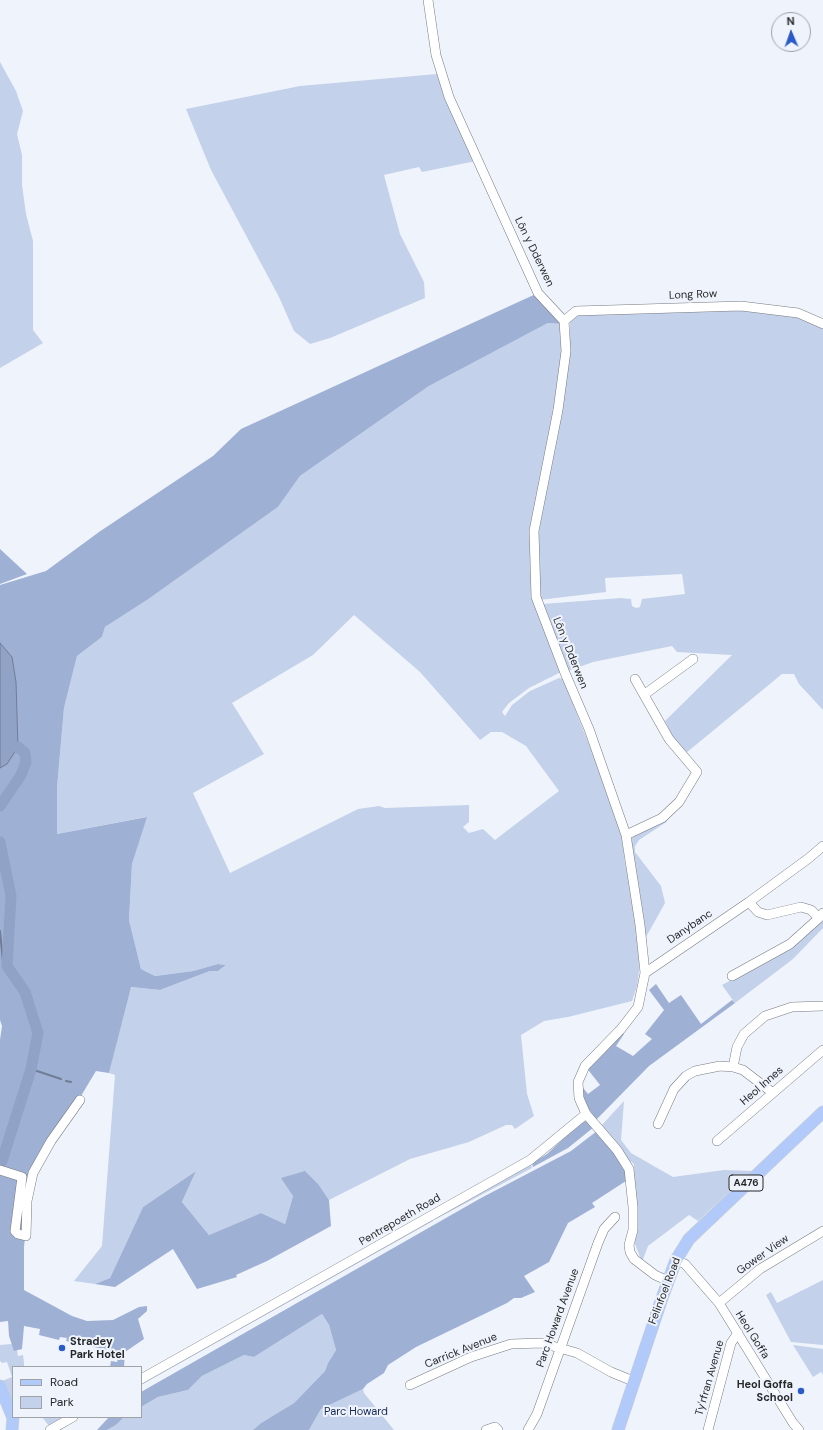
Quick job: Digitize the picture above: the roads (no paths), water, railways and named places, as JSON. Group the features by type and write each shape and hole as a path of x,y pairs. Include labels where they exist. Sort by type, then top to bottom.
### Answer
{"main road":[{"name":"Felinfoel Road","path":"618,1430 633,1381 668,1281 676,1260 689,1239 823,1112"},
{"path":"1,1389 12,1416"},
{"path":"12,1430 13,1418"}],"street":[{"name":"Lôn y Dderwen","path":"428,0 436,55 449,97 538,292 564,321 566,351 558,410 534,531 536,597 564,673 589,729 626,835 640,925 644,973 638,1007 621,1029 586,1066 578,1082 579,1098 588,1117 623,1158 631,1175 633,1230 629,1245 630,1252 634,1259 655,1275 668,1281"},
{"name":"Long Row","path":"564,321 576,311 741,306 798,313 823,324"},
{"path":"645,694 693,659"},
{"path":"626,835 662,818 679,802 697,772 669,738 635,679"},
{"name":"Danybanc","path":"644,973 749,902 823,846"},
{"path":"732,976 790,944 821,916 811,910 801,907 767,915 758,912 749,902"},
{"path":"733,1067 737,1047 744,1034 765,1016 779,1010 792,1007 823,1006"},
{"name":"Heol Innes","path":"717,1141 823,1050"},
{"path":"658,1124 674,1089 686,1076 708,1068 720,1066 733,1067 743,1070 773,1093"},
{"path":"0,1170 22,1178 14,1231 18,1234 26,1236 27,1202 33,1173 51,1142 80,1100"},
{"name":"Pentrepoeth Road","path":"142,1378 530,1160 588,1117"},
{"name":"Parc Howard Avenue","path":"528,1430 537,1414 598,1243 604,1229 615,1218"},
{"name":"Gower View","path":"719,1303 760,1269 823,1231"},
{"name":"Heol Goffa","path":"676,1260 685,1264 719,1303 793,1423 799,1430"},
{"name":"Ty'rfran Avenue","path":"708,1430 731,1343 738,1333"},
{"name":"Carrick Avenue","path":"410,1385 472,1357 511,1344 542,1343 577,1353 611,1372 633,1381"},
{"path":"50,1430 71,1418"},
{"path":"486,1430 495,1427 498,1430"}],"waterway":[{"path":"0,806 21,775 26,762 25,753 18,747"},
{"path":"0,842 11,896 7,966 25,992 38,1033 31,1069 2,1161"},
{"path":"0,931 3,962"},
{"path":"31,1069 61,1079"},
{"path":"66,1081 71,1082"}],"place":[{"name":"Stradey Park Hotel","path":"62,1348"},
{"name":"Heol Goffa School","path":"801,1391"}],"park label":[{"name":"Parc Howard","path":"356,1412"}]}
